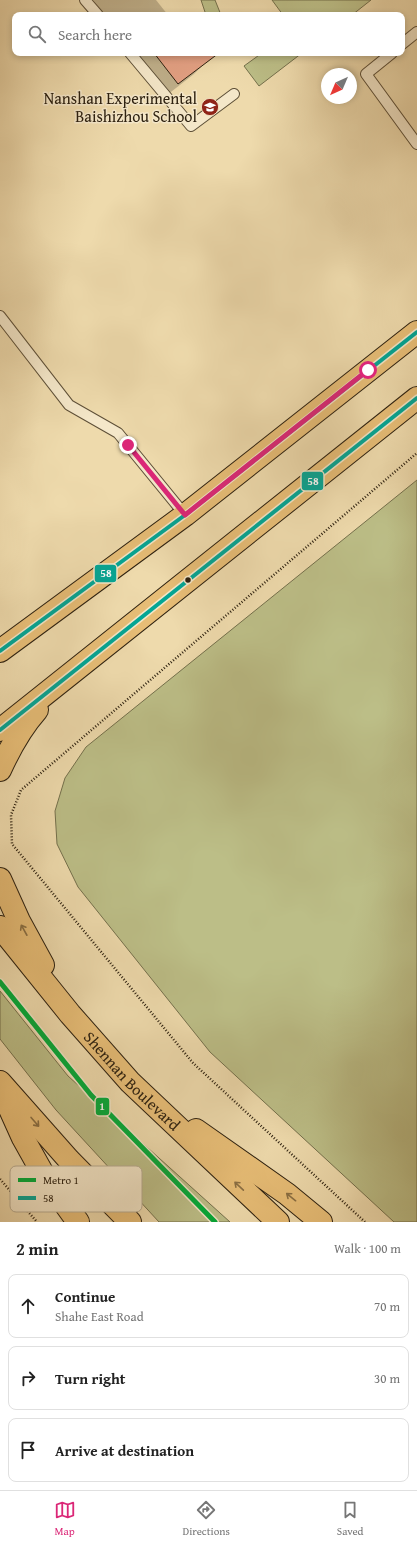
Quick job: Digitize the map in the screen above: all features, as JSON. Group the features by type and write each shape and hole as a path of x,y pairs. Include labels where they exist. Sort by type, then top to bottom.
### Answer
{"main road":[{"path":"0,651 185,515 417,332"},
{"path":"0,730 417,398"},
{"path":"0,642 23,634"},
{"path":"0,770 7,754 25,724 72,672"},
{"path":"0,878 19,921 70,1014"},
{"name":"Shennan Boulevard","path":"0,927 70,1014 130,1082 278,1222"},
{"path":"0,1082 75,1166"},
{"path":"130,1082 286,1194 321,1222"},
{"path":"0,1088 23,1138 39,1166"},
{"path":"71,1212 78,1222"},
{"path":"120,1212 130,1222"}],"lane":[{"path":"85,0 95,12"},
{"path":"405,42 417,32"},
{"path":"133,56 191,126 234,94"},
{"path":"388,56 366,74 417,144"},
{"path":"0,316 69,405 118,433 185,515"}],"path":[{"path":"365,1222 193,1063 12,844 11,815 21,790 417,453"},
{"path":"0,1179 10,1191"},
{"path":"28,1212 37,1222"}],"green space":[{"path":"201,0 215,0 220,12 205,12"},
{"path":"272,0 371,0 356,12 281,12"},
{"path":"258,56 298,56 259,86 244,66"},
{"path":"417,480 417,1222 394,1222 210,1052 78,887 57,844 55,811 65,778 86,747"},
{"path":"0,991 68,1076 230,1222 159,1222 142,1204 142,1166 108,1166 56,1110 0,1039"}],"building":[{"path":"156,56 215,56 178,84"}],"metro line":[{"name":"1","path":"0,982 91,1095 215,1222"}],"transit line":[{"name":"58","path":"0,651 185,515 417,332"},
{"name":"58","path":"0,730 417,398"}],"place":[{"name":"Nanshan Experimental Baishizhou School","path":"210,107"}],"route":[{"path":"128,445 185,515 368,370"}]}
